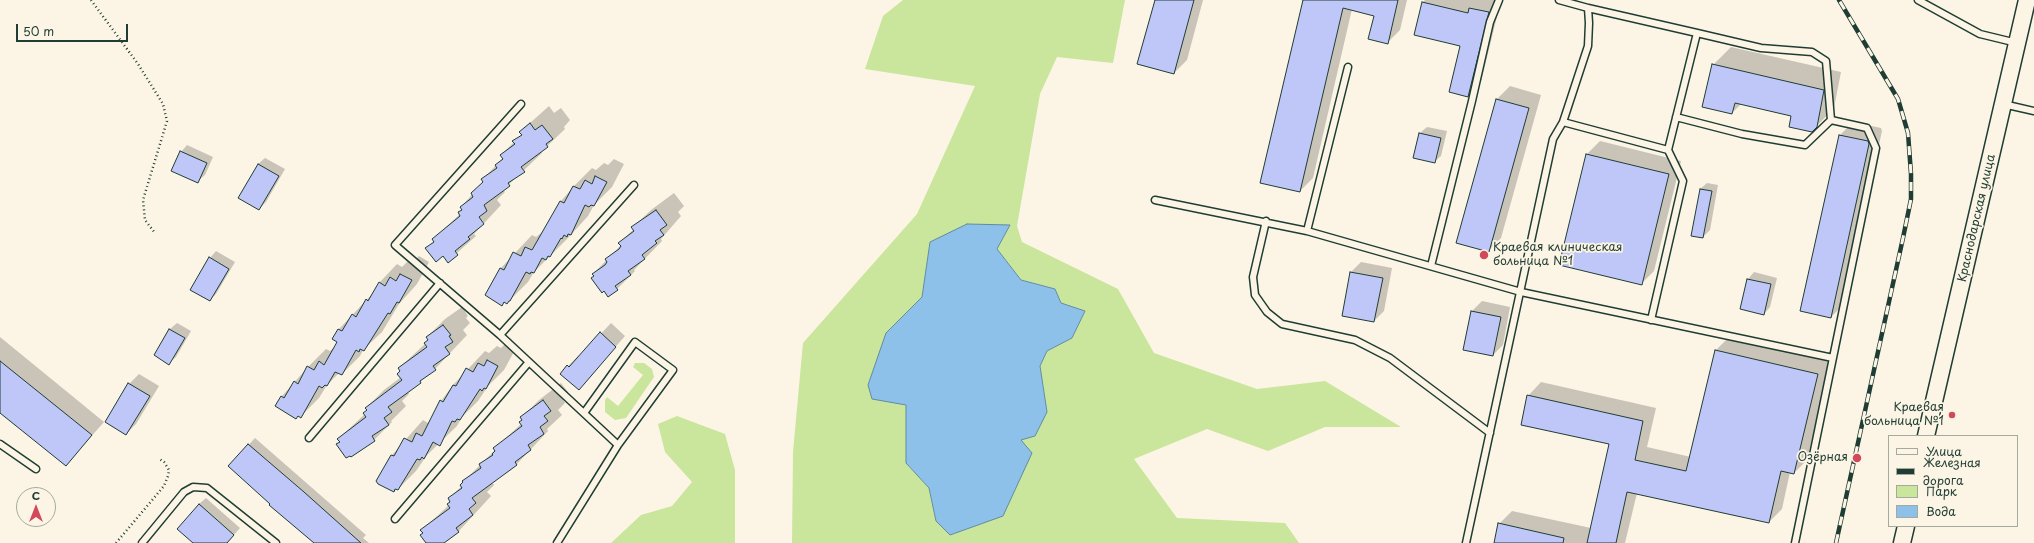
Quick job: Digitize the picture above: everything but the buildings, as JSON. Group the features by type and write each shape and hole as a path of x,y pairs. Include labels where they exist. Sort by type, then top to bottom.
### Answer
{"main road":[{"name":"Краснодарская улица","path":"1926,435 2027,0"},
{"path":"1902,543 1906,527"}],"lane":[{"path":"1431,266 1490,22 1499,0"},
{"path":"1559,0 1761,48 1812,52 1826,61 1831,120"},
{"path":"1918,0 1980,34 2017,43"},
{"path":"1466,543 1553,139 1563,122 1588,46 1588,8"},
{"path":"1651,320 1683,181 1668,150 1696,33"},
{"path":"1307,231 1348,67"},
{"path":"521,104 395,245 500,335 618,445"},
{"path":"2003,104 2034,111"},
{"path":"1676,117 1742,134 1805,145 1831,120"},
{"path":"1795,543 1876,148 1867,128 1831,120"},
{"path":"1563,122 1668,150"},
{"path":"500,335 634,185"},
{"path":"1155,200 1266,221 1307,231 1521,292 1833,358"},
{"path":"1266,221 1252,277 1255,295 1267,312 1282,324 1355,340 1390,358 1490,433"},
{"path":"309,438 440,283"},
{"path":"557,543 618,445 673,370 635,342 584,413"},
{"path":"395,519 530,362"},
{"path":"0,444 36,469"},
{"path":"142,543 184,492 193,487 207,488 276,543"}],"path":[{"path":"91,0 138,64 163,104 167,121 143,200 145,220 155,233"},
{"path":"116,543 164,486 169,470 164,462 158,458"}],"green space":[{"path":"903,0 1125,0 1113,63 1057,57 1040,94 1017,226 1022,242 1118,289 1154,353 1257,389 1325,381 1401,427 1325,427 1268,451 1207,429 1134,459 1177,518 1285,523 1299,543 792,543 793,452 803,343 917,214 975,86 865,69 883,16","holes":["1010,225 997,249 1021,280 1055,289 1061,303 1085,311 1072,338 1047,351 1040,366 1047,412 1021,440 936,521 929,488 906,463 906,405 886,333 922,297 930,242"]},
{"path":"635,363 644,363 652,369 654,377 626,418 615,420 605,412 605,400 607,397 618,406 643,375 633,367"},
{"path":"677,416 725,434 735,470 735,543 611,543 641,515 672,506 692,482 665,452 658,424"}],"water":[{"path":"967,224 1010,225 997,249 1021,280 1055,289 1061,303 1085,311 1072,338 1047,351 1040,366 1047,412 1035,436 1021,440 1032,453 1003,516 950,535 936,521 929,488 906,463 906,405 872,399 868,385 886,333 922,297 930,242"}],"railway":[{"path":"1836,543 1911,199 1908,133 1898,99 1839,0"}],"place":[{"name":"Краевая клиническая больница №1","path":"1484,255"},
{"name":"Краевая больница №1","path":"1952,415"},
{"name":"Озёрная","path":"1857,458"}]}
